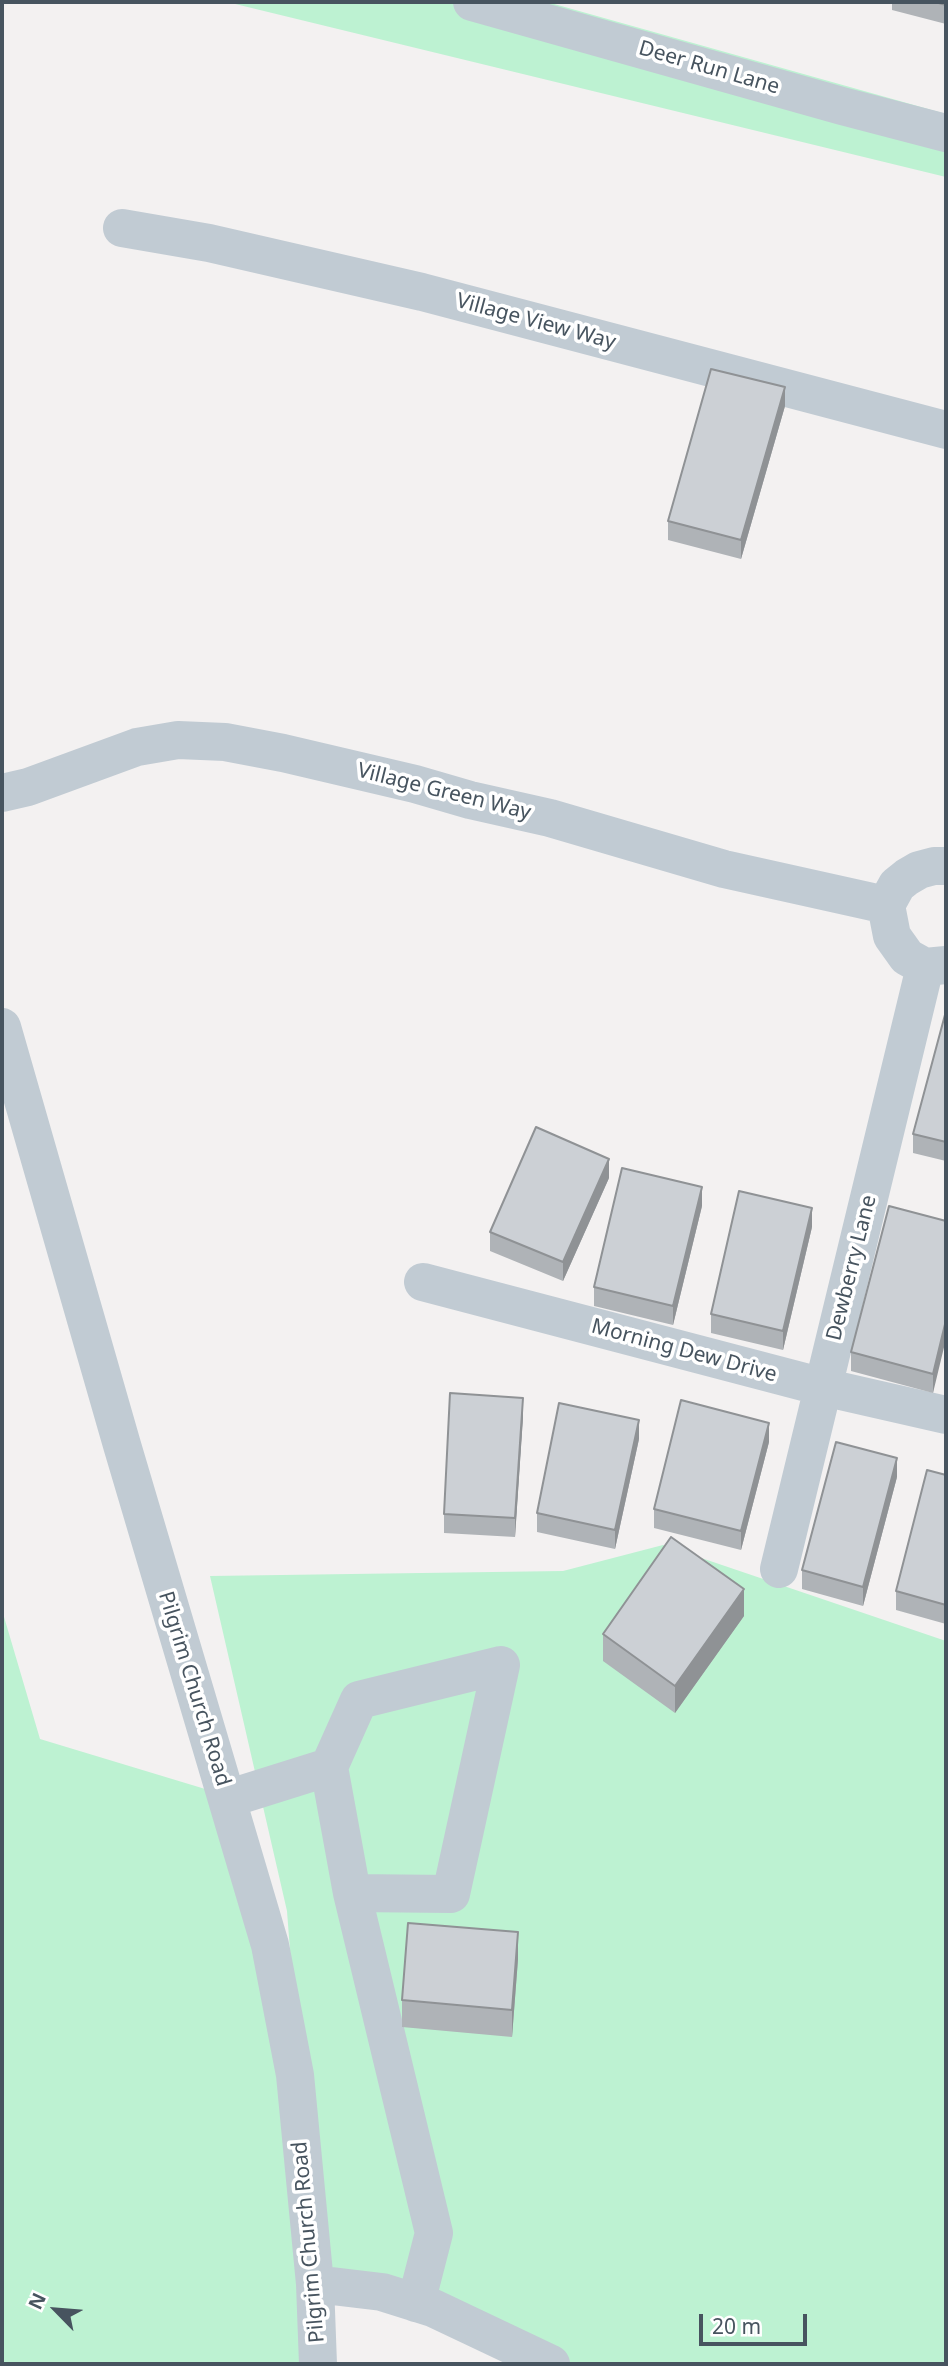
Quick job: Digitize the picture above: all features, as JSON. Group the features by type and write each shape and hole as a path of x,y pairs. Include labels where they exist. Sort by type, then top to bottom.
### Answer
{"street":[{"name":"Deer Run Lane","path":"472,2 946,133"},
{"name":"Village View Way","path":"122,228 209,243 422,292 946,430"},
{"name":"Village Green Way","path":"2,793 28,787 137,747 178,740 225,742 415,784 550,818 724,869 886,905"},
{"path":"935,966 907,957 898,947 892,936 886,905 897,885 907,877 919,870 946,866"},
{"name":"Dewberry Lane","path":"779,1569 823,1387 935,966"},
{"name":"Pilgrim Church Road","path":"2,1032 270,1945 295,2076 315,2284 318,2364"},
{"name":"Morning Dew Drive","path":"423,1282 823,1387 946,1415"},
{"path":"352,1894 451,1894 500,1665 359,1700 329,1767 352,1894 433,2233 416,2303"},
{"path":"226,1799 329,1767"},
{"path":"315,2284 382,2292 433,2308 551,2364"}],"green space":[{"path":"227,2 547,2 946,114 946,177"},
{"path":"663,1545 946,1641 946,2364 547,2364 316,2284 318,2364 2,2364 2,1610 40,1739 225,1795 312,2239 287,1911 210,1576 563,1571"}],"building":[{"path":"711,369 785,387 741,540 668,521"},
{"path":"946,1011 946,1142 913,1134"},
{"path":"536,1127 609,1159 563,1262 490,1232"},
{"path":"622,1168 702,1187 673,1306 594,1287"},
{"path":"739,1191 812,1208 783,1331 711,1314"},
{"path":"889,1206 946,1221 946,1320 933,1374 851,1352"},
{"path":"450,1393 523,1398 515,1518 444,1514"},
{"path":"681,1400 769,1423 741,1531 654,1509"},
{"path":"559,1403 639,1420 615,1530 537,1513"},
{"path":"836,1442 897,1458 863,1587 802,1570"},
{"path":"927,1470 946,1475 946,1605 896,1591"},
{"path":"671,1537 744,1589 675,1686 603,1634"},
{"path":"408,1923 518,1932 512,2010 402,2000"}]}
